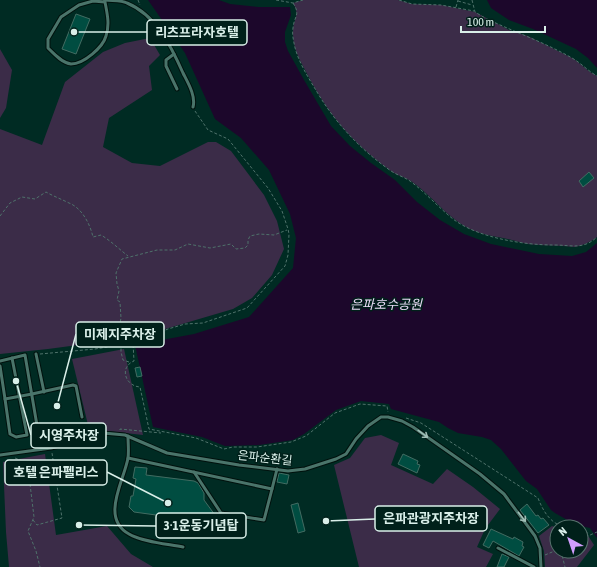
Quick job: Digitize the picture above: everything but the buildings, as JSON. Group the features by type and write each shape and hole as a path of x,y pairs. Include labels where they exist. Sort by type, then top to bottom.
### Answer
{"lane":[{"path":"105,0 109,23 106,37 96,52 80,62 71,64 58,58 48,48 48,39 61,17 80,5 93,1 105,0 126,2 159,28 166,39 195,101 192,107"},
{"path":"174,54 166,60 166,66 177,89"},
{"path":"36,354 44,392"},
{"path":"0,361 25,356 40,449"},
{"path":"0,366 10,434 16,437 27,435 12,358"},
{"path":"5,399 73,385 76,386 82,417"},
{"path":"388,416 413,427 480,474 504,494 535,536 540,548 541,567"},
{"name":"은파순환길","path":"0,455 51,448 103,433 128,436 168,453 288,471 305,469 336,459 346,454 356,439 368,426 381,417 388,416"},
{"path":"128,436 128,458 116,501 114,514 116,520 121,528 129,534 148,540 183,547"},
{"path":"128,458 272,489"},
{"path":"194,472 221,513 264,520 277,470"},
{"path":"498,548 534,567"}],"path":[{"path":"276,0 293,2 303,0"},
{"path":"399,0 412,4 441,5 474,12 503,27 528,36 574,59 597,76"},
{"path":"472,0 474,12"},
{"path":"456,8 458,1 472,5"},
{"path":"293,2 297,9 293,27 294,45 297,54 316,91 332,116 349,135 372,156 393,173 407,179 420,188 454,220 465,227 482,233 525,244 575,247 584,245 592,241 597,236"},
{"path":"50,352 95,349 121,345 168,329 186,324 203,323 247,308 285,266 288,255 289,234 282,211 268,188 228,139 208,130 192,107"},
{"path":"0,216 10,203 22,196 35,199 46,192 71,203 80,210 91,226 93,237 101,235 110,240 118,249 129,257"},
{"path":"130,363 123,360 118,330 121,311 120,302 117,300 119,291 116,273 122,259 157,250 175,250 188,244 196,244 204,248 210,248 231,244 236,249 245,248 248,245 250,236 259,234 274,234 288,230"},
{"path":"133,342 134,361 126,366 125,376 135,387 140,387 149,429 164,433"},
{"path":"120,434 120,429 176,434 196,438 224,449 233,447 257,447 292,442 306,436 335,413 360,404 387,406 388,416"},
{"path":"406,418 421,423 538,498 546,514 550,519"},
{"path":"33,519 37,525 62,518 51,448"},
{"path":"10,455 25,462 28,465 32,477 30,484 33,519 28,531 40,567"},
{"path":"590,534 597,532"},
{"path":"541,557 549,554"}],"shaded area":[{"path":"303,0 398,0 412,4 441,5 475,12 509,30 528,36 574,59 597,76 597,237 587,243 575,247 527,244 477,232 461,224 412,182 393,172 377,160 341,125 321,99 300,60 293,38 296,11 293,3"},
{"path":"150,38 160,55 149,66 152,90 109,118 103,147 132,163 160,166 208,142 216,142 231,151 264,195 277,221 284,249 272,275 252,298 233,309 138,337 0,354 0,129 42,145 65,82 103,52 125,43"},
{"path":"0,49 12,70 6,108 0,118"},
{"path":"124,349 143,435 89,429 72,359"},
{"path":"381,435 399,443 391,465 433,484 447,469 473,487 500,509 485,529 477,547 493,554 486,567 359,567 334,465 350,458 365,438"},
{"path":"45,454 56,535 107,526 131,554 153,567 9,567 3,462"},
{"path":"549,528 549,559 583,559 577,567 545,567 544,551 539,536"},
{"path":"589,537 594,545 589,551"}],"water":[{"name":"은파호수공원","path":"148,0 219,0 230,4 258,7 290,7 291,15 285,32 285,42 288,51 331,126 350,146 395,180 417,202 440,220 464,234 491,244 539,254 572,256 586,252 597,243 597,538 589,528 589,519 566,519 551,510 537,489 526,481 501,449 491,440 458,433 439,422 391,409 389,404 361,401 336,410 304,434 293,440 259,445 225,446 202,437 153,427 135,345 194,334 249,317 293,268 296,238 290,214 269,170 241,138 215,119 185,53"},
{"path":"487,0 597,0 597,68 588,58 576,49 533,29 509,20 491,8"}],"place":[{"name":"리츠프라자호텔","path":"74,32"},
{"name":"시영주차장","path":"16,381"},
{"name":"미제지주차장","path":"57,406"},
{"name":"호텔 은파펠리스","path":"168,503"},
{"name":"은파관광지주차장","path":"326,521"},
{"name":"3·1운동기념탑","path":"79,525"}]}
